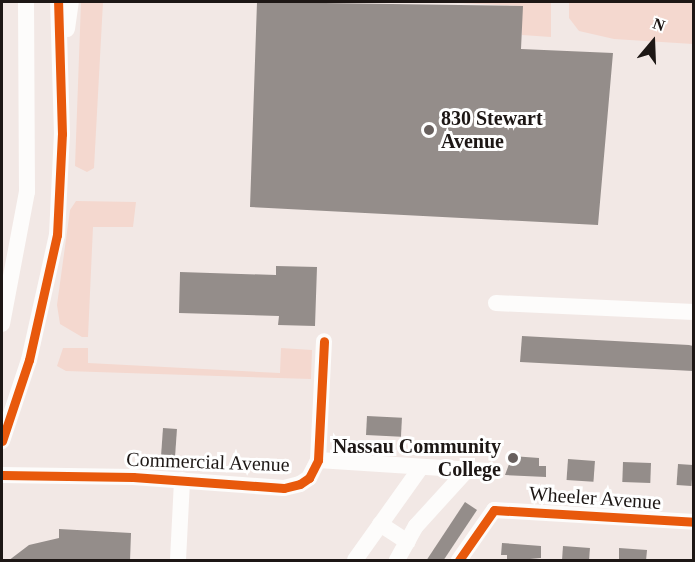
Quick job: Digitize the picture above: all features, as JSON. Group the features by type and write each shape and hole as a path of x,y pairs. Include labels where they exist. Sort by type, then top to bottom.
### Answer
{"street":[{"path":"2,324 27,192 26,2"},
{"path":"58,2 63,53"},
{"path":"2,441 29,360 57,235 63,53 71,2"},
{"path":"496,303 693,312"},
{"name":"Commercial Avenue","path":"2,475 182,480 284,488 309,478 318,460 324,341"},
{"path":"318,460 489,471"},
{"path":"355,561 421,467"},
{"path":"397,561 408,542 466,470"},
{"path":"178,561 182,480"},
{"name":"Wheeler Avenue","path":"459,561 494,510 693,522"},
{"path":"380,524 408,542"}],"shaded area":[{"path":"81,2 103,2 94,168 87,172 75,166"},
{"path":"551,2 551,37 522,35 522,6 459,3"},
{"path":"569,2 693,2 693,44 614,39 579,31 569,18"},
{"path":"76,201 136,202 133,227 93,227 88,337 82,337 60,324 57,305 70,210"},
{"path":"63,348 88,348 88,363 280,373 281,348 312,350 311,379 66,371 57,366"}],"building":[{"name":"830 Stewart Avenue","path":"257,2 523,6 521,49 613,53 598,225 250,207"},
{"path":"276,266 317,267 315,326 278,325 279,316 179,313 180,272 276,275"},
{"path":"522,336 689,345 693,346 693,371 520,362"},
{"path":"367,416 402,418 401,437 366,435"},
{"path":"163,428 177,429 175,458 161,457"},
{"path":"512,456 539,458 539,466 546,466 546,477 505,475"},
{"path":"568,459 595,461 593,482 567,480"},
{"path":"623,462 651,463 650,483 622,482"},
{"path":"678,464 693,465 691,486 677,485"},
{"path":"465,502 477,510 443,561 426,561"},
{"path":"59,529 131,533 130,561 8,561 29,545 59,538"},
{"path":"502,543 541,546 541,558 507,561 507,555 501,555"},
{"path":"563,546 590,548 589,560 562,560"},
{"path":"619,548 647,550 646,561 619,561"}],"cycle path":[{"path":"2,441 29,360 57,235 62,134 58,2"},
{"path":"2,475 133,477 284,488 300,484 309,478 318,460 324,341"},
{"path":"459,560 494,510 694,522"}],"place":[{"name":"830 Stewart Avenue","path":"429,130"},
{"name":"Nassau Community College","path":"513,458"}]}
